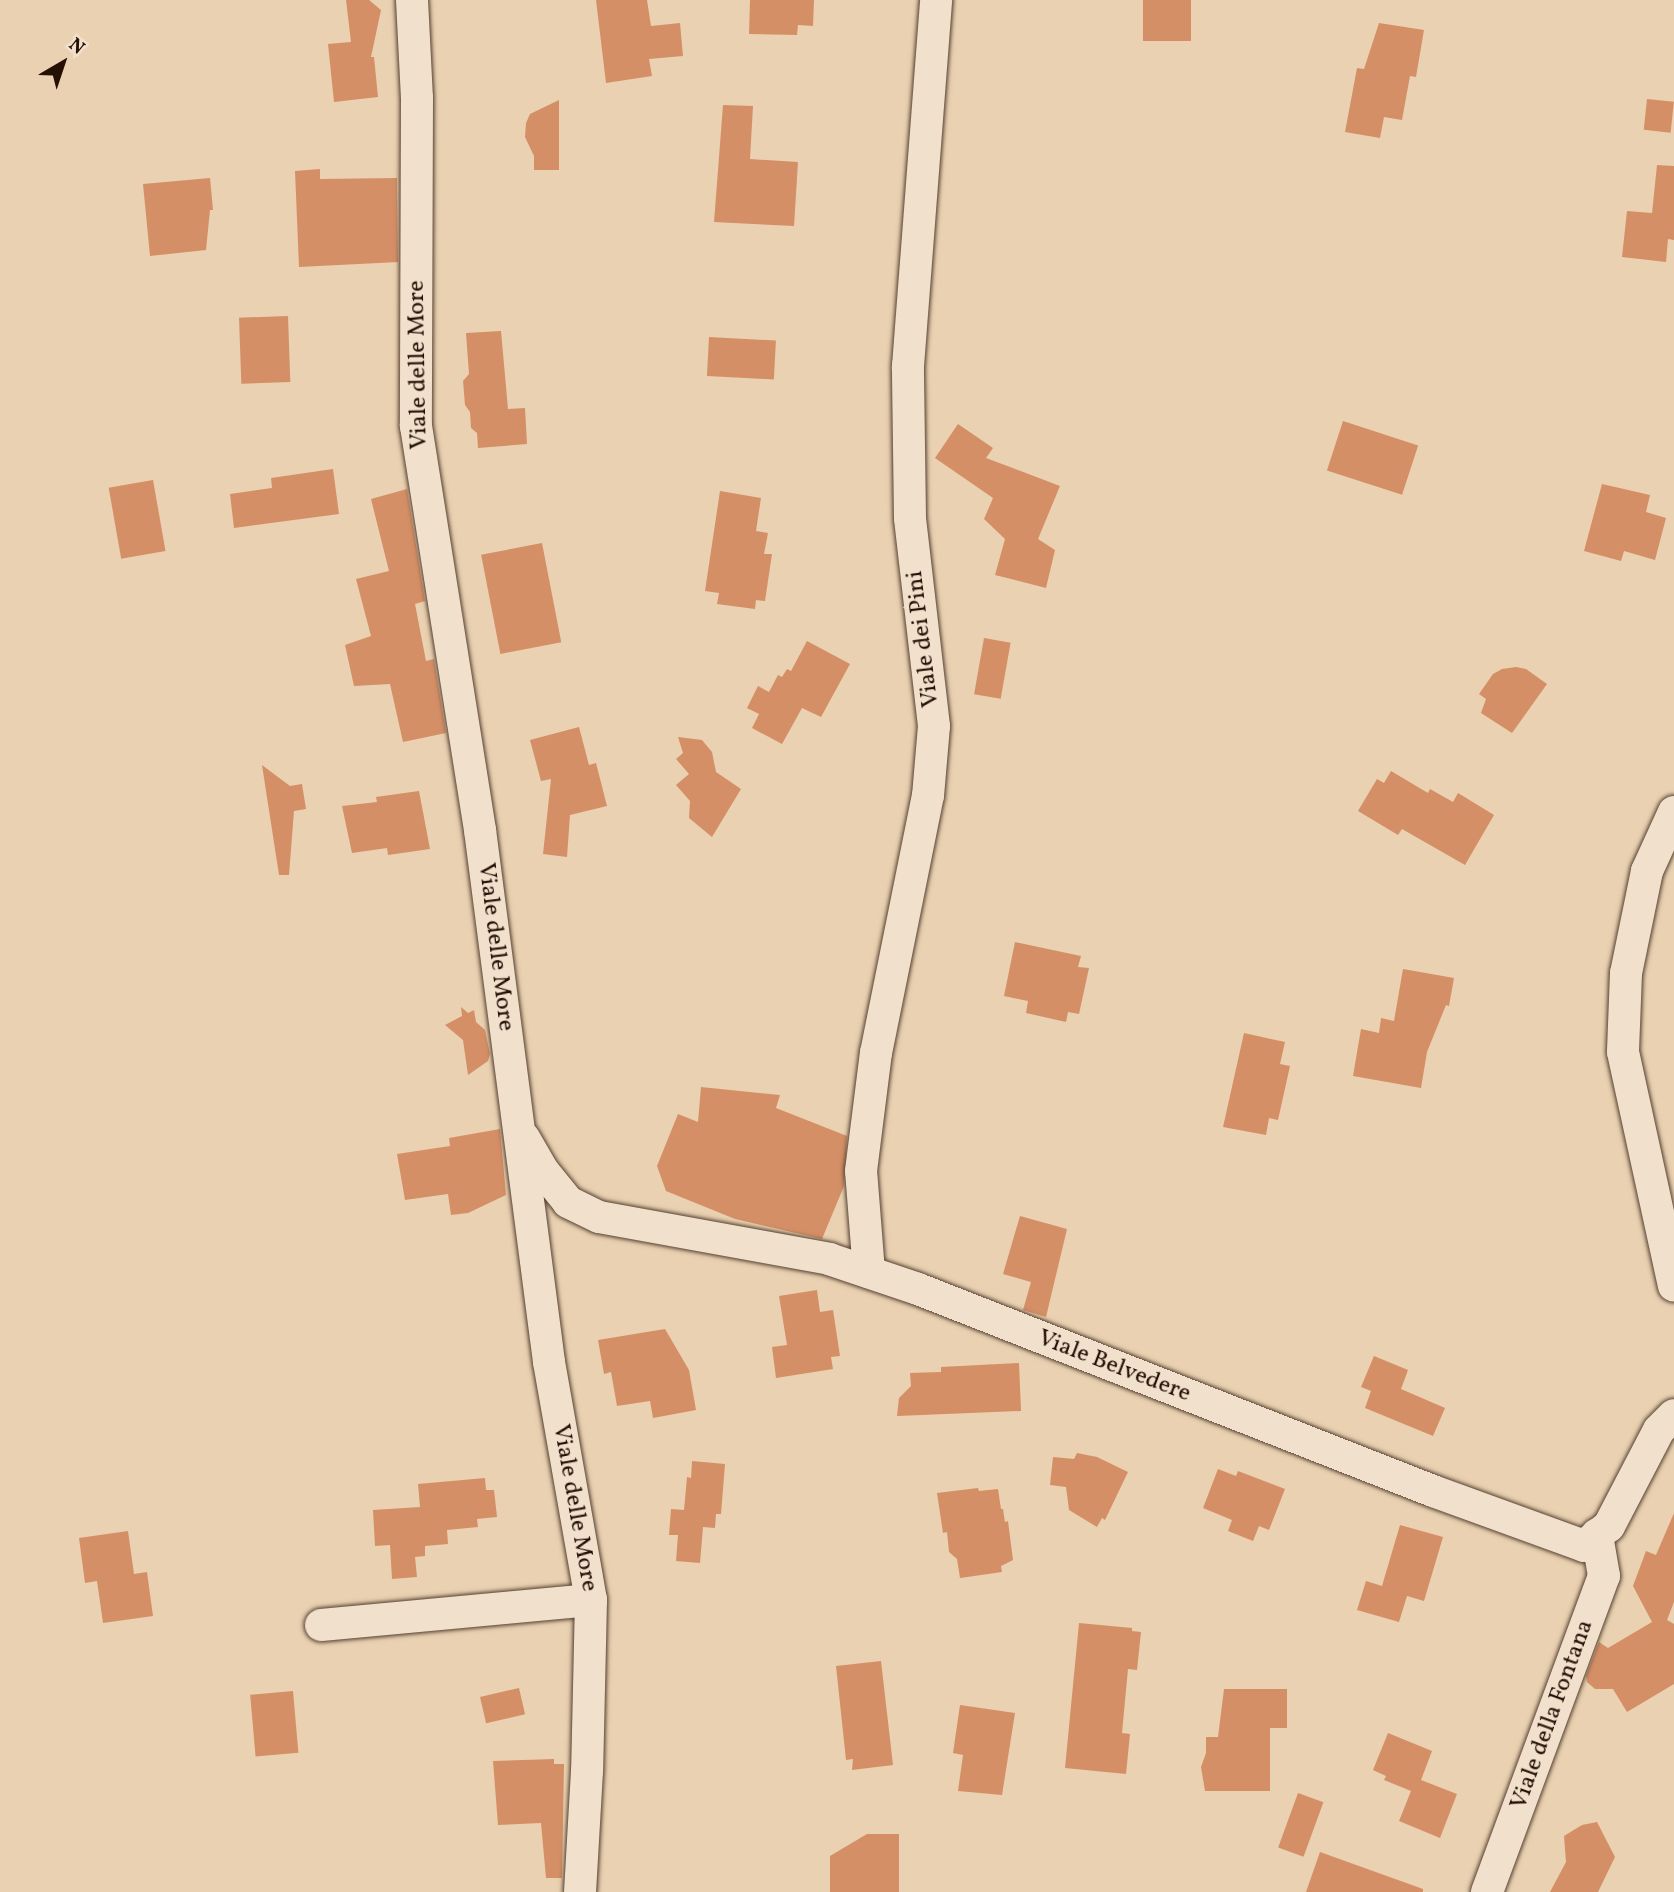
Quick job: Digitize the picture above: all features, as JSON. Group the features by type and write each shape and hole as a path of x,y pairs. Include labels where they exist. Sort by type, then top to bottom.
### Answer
{"street":[{"name":"Viale delle More","path":"412,0 417,98 416,426 481,830 549,1362 591,1600 587,1771 580,1892"},
{"name":"Viale dei Pini","path":"869,1272 861,1171 876,1052 928,796 934,726 910,518 908,366 936,0"},
{"path":"1674,812 1647,870 1626,974 1623,1052 1674,1285"},
{"name":"Viale Belvedere","path":"519,1127 544,1171 568,1202 599,1217 804,1254 869,1272 1433,1491 1584,1546 1597,1535"},
{"path":"1597,1535 1609,1526 1659,1430 1674,1414"},
{"name":"Viale della Fontana","path":"1487,1892 1604,1576 1597,1535"},
{"path":"321,1625 591,1600"}],"building":[{"path":"346,0 369,0 381,10 371,57 374,57 378,97 334,102 328,44 351,42"},
{"path":"596,0 647,0 651,26 680,23 683,56 649,59 652,76 606,83"},
{"path":"750,0 814,0 813,26 798,25 797,35 749,34"},
{"path":"1143,0 1191,0 1191,41 1143,41"},
{"path":"1379,23 1424,30 1416,77 1410,76 1402,120 1384,117 1380,138 1345,132 1357,68 1364,69"},
{"path":"1647,99 1674,102 1671,133 1644,130"},
{"path":"559,100 559,170 534,170 534,156 525,137 526,123 530,114"},
{"path":"723,105 753,106 750,159 798,162 794,226 714,222"},
{"path":"1657,165 1674,166 1674,240 1668,239 1666,262 1622,257 1627,211 1652,213"},
{"path":"320,169 320,179 397,178 398,262 299,267 295,171"},
{"path":"210,178 213,210 210,210 206,250 150,256 143,184"},
{"path":"288,316 290,382 241,384 239,318"},
{"path":"501,331 508,409 525,408 527,444 478,448 477,433 471,428 470,412 465,405 463,381 469,374 466,333"},
{"path":"709,337 776,341 774,379 707,376"},
{"path":"1343,421 1418,445 1402,495 1327,470"},
{"path":"958,424 993,448 986,458 1060,486 1038,539 1055,550 1046,588 995,575 1005,539 984,519 993,498 935,458"},
{"path":"333,469 339,514 234,528 230,494 272,488 271,478"},
{"path":"153,480 166,551 121,559 109,488"},
{"path":"1602,484 1650,495 1646,512 1666,518 1655,560 1624,551 1621,561 1584,551"},
{"path":"407,489 425,601 415,604 426,661 434,659 446,733 403,742 390,684 354,686 345,645 371,636 356,579 389,571 371,499"},
{"path":"720,491 761,498 756,531 768,533 764,554 772,554 765,601 756,600 755,609 717,604 719,593 705,591"},
{"path":"542,543 561,642 500,654 481,555"},
{"path":"984,638 1011,643 1001,699 974,694"},
{"path":"807,641 850,664 821,717 802,708 782,744 752,728 759,714 747,708 758,686 769,692 778,675 782,677 787,669 791,671"},
{"path":"1502,669 1526,669 1547,684 1512,733 1481,713 1486,699 1479,694 1493,674"},
{"path":"579,727 589,765 596,763 607,806 570,815 567,857 543,854 551,779 541,781 530,740"},
{"path":"678,737 702,740 712,752 716,772 741,789 712,837 689,818 690,801 676,785 689,774 676,759 683,753"},
{"path":"262,765 290,786 302,784 306,809 294,811 289,875 279,875"},
{"path":"1391,771 1428,793 1430,789 1453,802 1458,793 1494,815 1465,865 1402,829 1398,835 1358,811 1377,779 1384,783"},
{"path":"419,791 430,849 388,855 387,848 352,853 342,806 377,802 376,797"},
{"path":"1015,942 1081,956 1078,967 1089,968 1079,1014 1068,1012 1066,1022 1026,1013 1028,1001 1004,996"},
{"path":"1403,969 1454,978 1449,1006 1446,1005 1427,1052 1421,1088 1353,1076 1361,1029 1379,1033 1381,1018 1394,1021"},
{"path":"461,1007 468,1013 474,1010 476,1022 485,1030 490,1054 488,1061 468,1075 463,1040 445,1025 462,1016"},
{"path":"1244,1033 1285,1042 1280,1064 1290,1066 1278,1120 1269,1118 1266,1135 1223,1127"},
{"path":"701,1087 780,1095 776,1108 847,1136 844,1186 822,1239 735,1219 666,1191 657,1166 678,1114 698,1122"},
{"path":"500,1129 506,1195 468,1213 451,1215 448,1194 405,1200 397,1154 450,1146 449,1138"},
{"path":"1020,1216 1067,1229 1046,1317 1023,1310 1031,1282 1003,1274"},
{"path":"817,1290 820,1312 833,1310 840,1356 831,1357 833,1369 776,1378 772,1347 787,1345 779,1296"},
{"path":"665,1329 689,1370 696,1410 653,1418 650,1401 617,1406 611,1372 604,1374 598,1340"},
{"path":"1374,1356 1408,1370 1401,1389 1445,1408 1433,1436 1365,1408 1371,1391 1361,1387"},
{"path":"1019,1363 1021,1411 897,1416 899,1398 911,1386 910,1373 941,1372 941,1367"},
{"path":"1077,1453 1097,1457 1128,1472 1105,1520 1102,1518 1097,1527 1069,1510 1066,1487 1050,1485 1053,1457 1074,1459"},
{"path":"692,1461 725,1464 721,1514 716,1514 715,1528 703,1527 700,1563 676,1561 678,1535 669,1535 671,1509 684,1510 687,1477 691,1478"},
{"path":"1218,1469 1236,1476 1238,1471 1285,1489 1269,1530 1259,1526 1253,1541 1228,1531 1232,1520 1203,1508"},
{"path":"485,1478 486,1490 494,1490 497,1517 477,1519 478,1527 447,1530 448,1544 425,1546 425,1556 415,1557 417,1577 392,1579 390,1545 375,1546 373,1510 420,1507 418,1484"},
{"path":"978,1488 979,1491 998,1489 1005,1522 1008,1521 1013,1560 1001,1566 1002,1572 960,1578 957,1559 949,1552 947,1532 943,1533 937,1493"},
{"path":"1674,1513 1674,1602 1667,1620 1674,1624 1674,1684 1627,1712 1613,1689 1595,1689 1587,1682 1586,1676 1599,1642 1608,1648 1652,1622 1633,1586 1646,1551 1656,1555"},
{"path":"1400,1525 1443,1537 1424,1601 1407,1596 1399,1622 1357,1610 1366,1581 1382,1586"},
{"path":"128,1531 134,1574 147,1572 153,1616 103,1623 97,1581 85,1583 79,1538"},
{"path":"1079,1623 1132,1628 1132,1631 1141,1632 1137,1670 1128,1669 1122,1733 1130,1734 1126,1774 1065,1768"},
{"path":"881,1661 893,1765 852,1770 853,1759 846,1760 836,1666"},
{"path":"519,1688 525,1714 486,1723 480,1697"},
{"path":"1224,1689 1287,1689 1287,1728 1270,1728 1270,1791 1205,1791 1201,1767 1206,1753 1206,1737 1218,1737"},
{"path":"293,1691 298,1753 256,1757 250,1695"},
{"path":"960,1705 1015,1713 1002,1795 958,1791 963,1755 953,1753"},
{"path":"1388,1733 1432,1751 1421,1780 1457,1794 1440,1838 1399,1821 1411,1791 1384,1780 1386,1776 1373,1770"},
{"path":"554,1759 554,1764 564,1764 562,1878 546,1878 541,1823 498,1825 493,1761"},
{"path":"1298,1793 1323,1802 1304,1857 1278,1848"},
{"path":"1597,1822 1615,1857 1598,1892 1550,1892 1566,1862 1564,1836 1582,1825"},
{"path":"867,1834 899,1834 899,1892 830,1892 830,1856"},
{"path":"1320,1852 1423,1889 1423,1892 1306,1892"}]}
